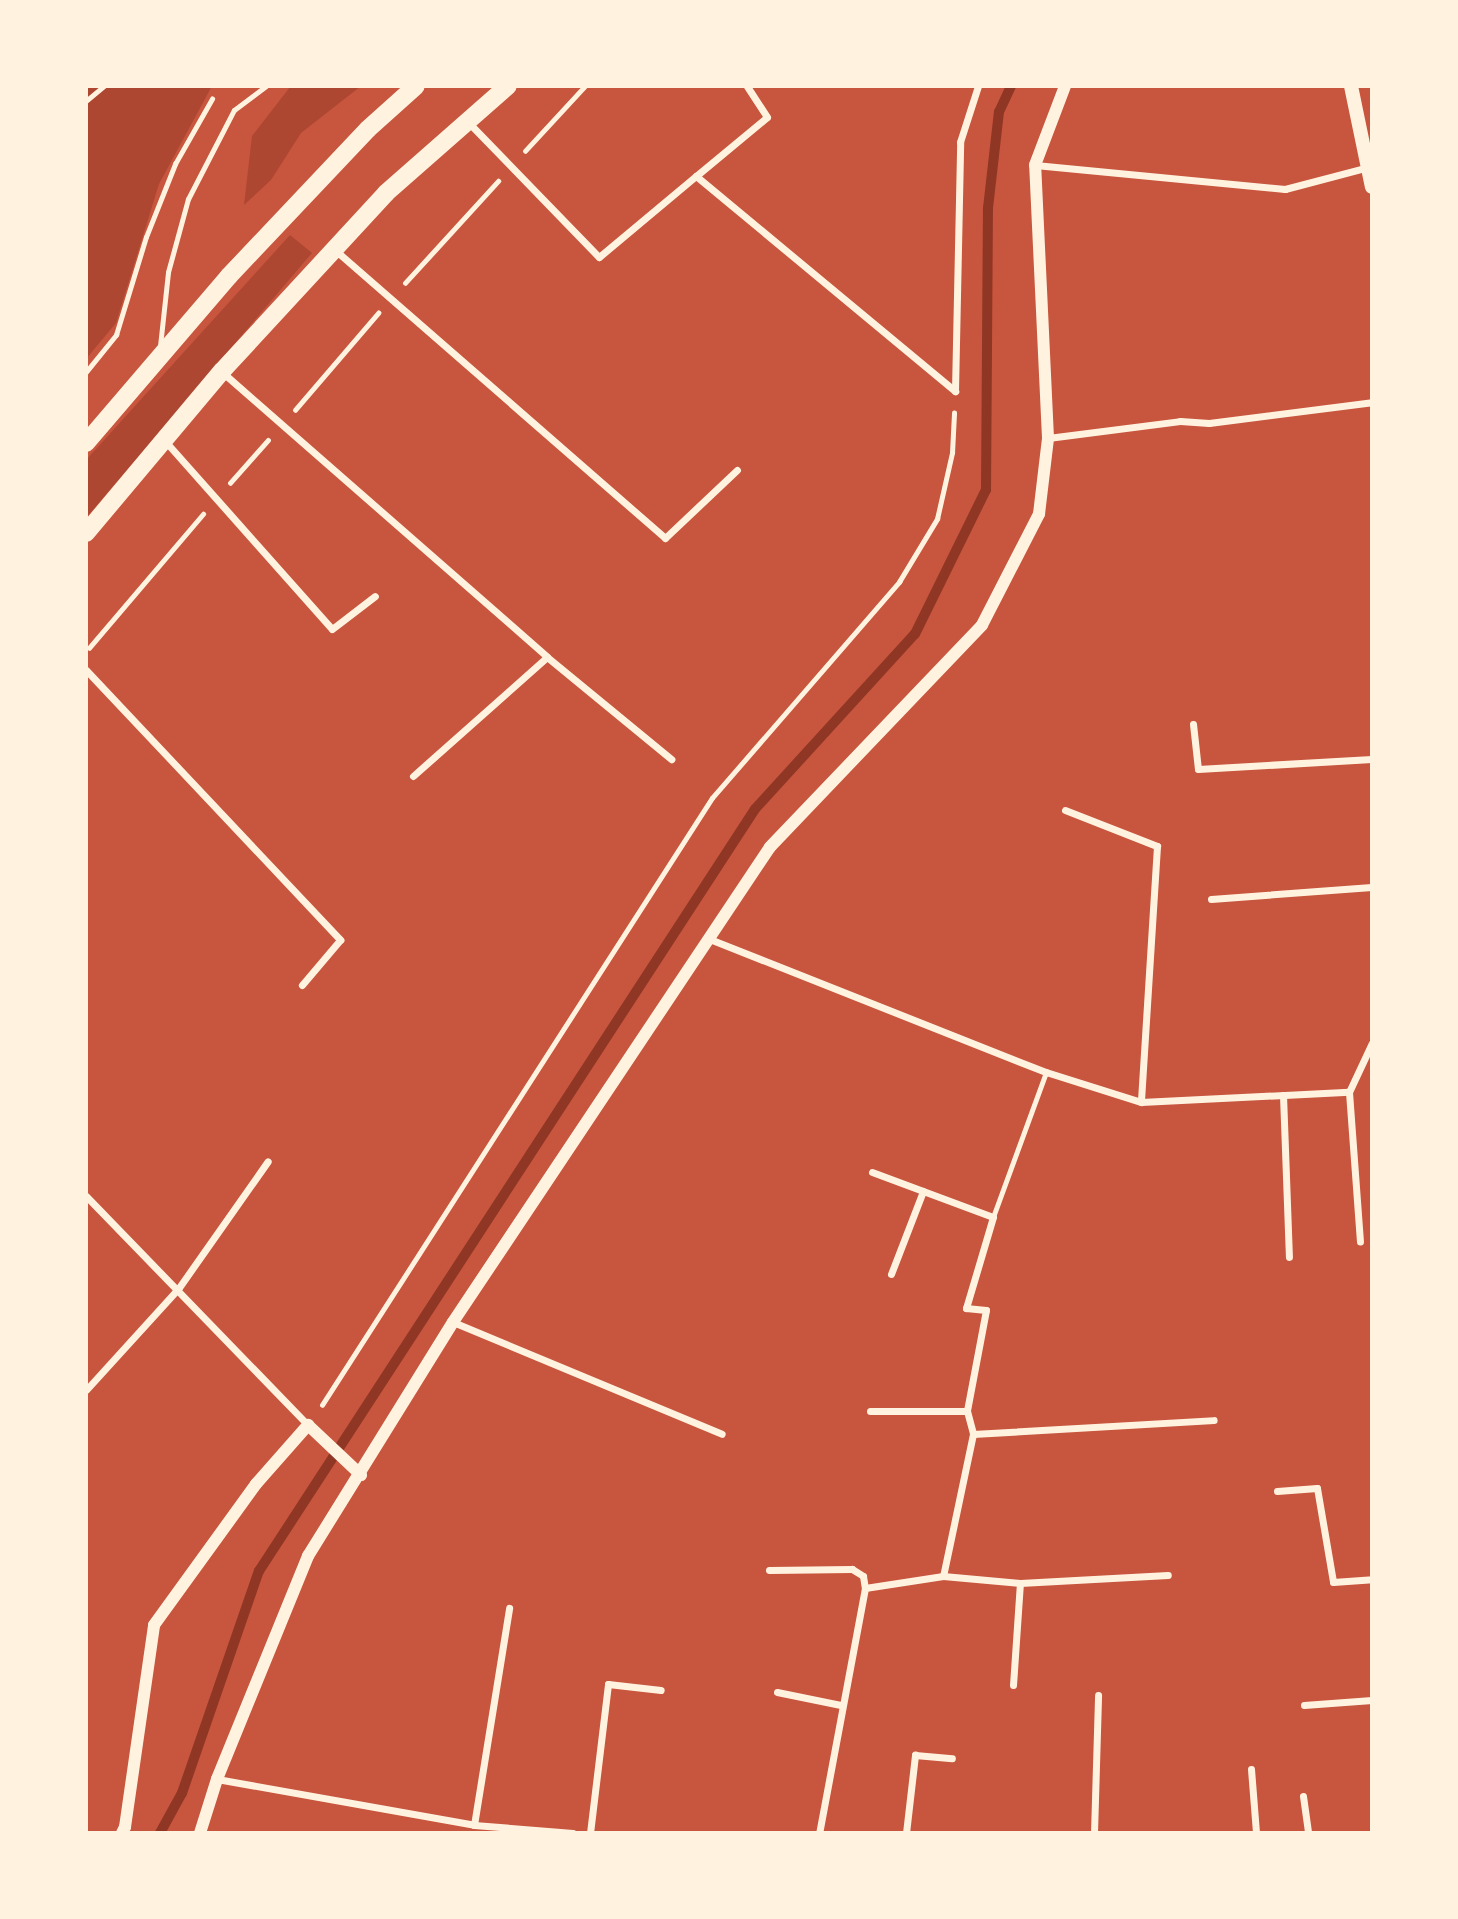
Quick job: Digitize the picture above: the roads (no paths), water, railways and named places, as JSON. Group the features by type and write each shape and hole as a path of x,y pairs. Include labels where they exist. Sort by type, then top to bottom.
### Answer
{"main road":[{"path":"86,443 229,276 368,129 416,86"},
{"path":"86,533 222,372 386,193 508,86"},
{"path":"1351,86 1372,187"}],"street":[{"path":"467,121 599,257 767,117 747,86"},
{"path":"696,176 955,391 960,142 978,86"},
{"path":"200,1833 217,1779 308,1556 361,1475 453,1322 770,847 982,625 1039,514 1048,438 1035,165 1065,86"},
{"path":"1035,165 1285,189 1368,167"},
{"path":"334,250 664,538 737,470"},
{"path":"222,372 547,657 671,759"},
{"path":"1048,438 1180,421 1209,423 1372,402"},
{"path":"164,441 332,629 375,596"},
{"path":"413,776 547,657"},
{"path":"86,670 340,940 302,985"},
{"path":"1193,724 1198,769 1372,759"},
{"path":"1065,810 1157,846 1141,1102"},
{"path":"1211,899 1372,887"},
{"path":"707,938 1046,1072 1141,1102 1349,1092"},
{"path":"1360,1242 1349,1092 1372,1043"},
{"path":"1283,1095 1289,1257"},
{"path":"86,1390 178,1289 268,1161"},
{"path":"872,1172 993,1217 966,1308 986,1310 967,1411 972,1434 943,1576"},
{"path":"891,1274 923,1191"},
{"path":"86,1196 308,1425 361,1475"},
{"path":"453,1322 722,1434"},
{"path":"870,1411 967,1411"},
{"path":"972,1434 1214,1420"},
{"path":"121,1833 125,1827 154,1625 256,1484 308,1425"},
{"path":"1277,1491 1317,1488 1333,1582 1372,1579"},
{"path":"769,1570 852,1569 863,1576 865,1588 819,1833"},
{"path":"865,1588 943,1576 1020,1583 1168,1574"},
{"path":"1013,1685 1020,1583"},
{"path":"474,1825 509,1608"},
{"path":"590,1833 608,1684 660,1690"},
{"path":"777,1692 841,1706"},
{"path":"1094,1833 1098,1695"},
{"path":"1304,1705 1372,1700"},
{"path":"906,1833 915,1755 952,1758"},
{"path":"1251,1769 1256,1833"},
{"path":"217,1779 474,1825 573,1833"},
{"path":"1303,1796 1308,1833"}],"lane":[{"path":"159,358 168,272 188,199 234,110 266,86"},
{"path":"993,1217 1046,1072"}],"waterway":[{"path":"160,1833 182,1793 259,1571 755,809 915,634 986,490 988,208 999,112 1011,86"}]}
